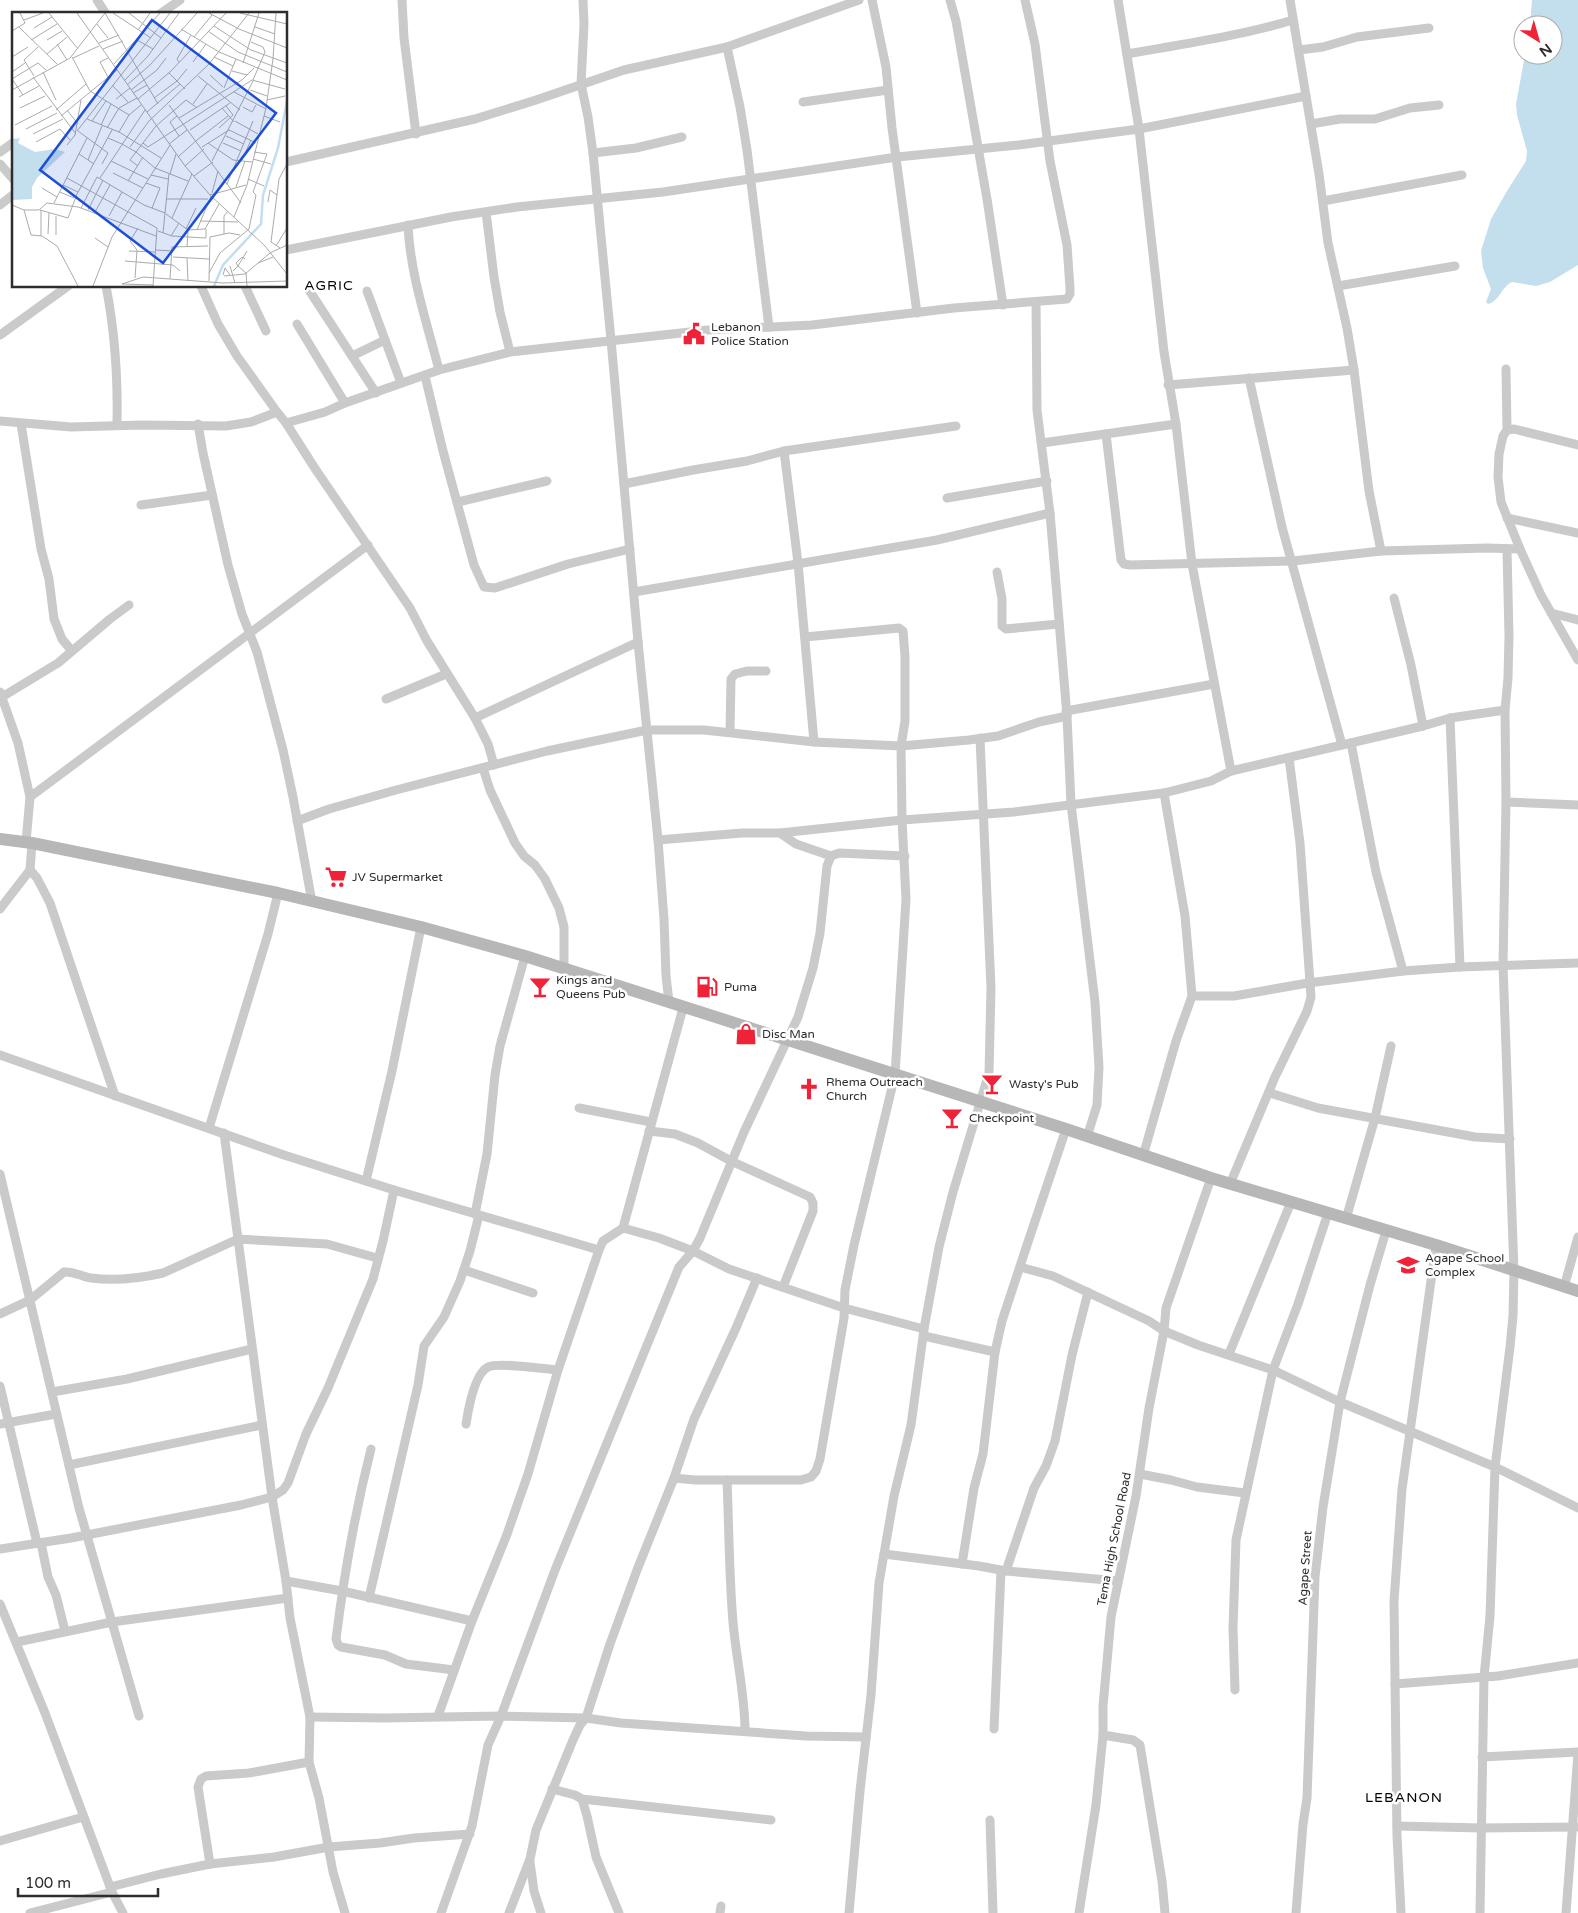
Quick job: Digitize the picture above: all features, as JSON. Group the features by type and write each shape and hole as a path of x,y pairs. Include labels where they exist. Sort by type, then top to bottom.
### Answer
{"main road":[{"path":"0,839 29,843 278,893 421,927 525,956 1066,1129 1211,1178 1436,1245 1578,1291"}],"street":[{"path":"97,0 105,12"},
{"path":"163,12 180,0"},
{"path":"402,0 404,38 416,134"},
{"path":"583,0 584,24 581,84 593,154 611,340 658,840 669,1002"},
{"path":"288,162 416,134 475,119 624,70 727,47 859,0"},
{"path":"872,0 886,67 917,313"},
{"path":"950,0 956,21 1003,305"},
{"path":"286,423 325,412 345,403 440,370 510,352 708,330 812,325 1067,299 1070,294 1067,245 1050,162 1035,44 1025,0"},
{"path":"1118,0 1139,129 1168,385 1176,424 1192,564 1231,771"},
{"path":"1290,0 1311,124 1328,243 1354,370 1369,491 1381,551"},
{"path":"1128,54 1269,27 1293,20"},
{"path":"1299,50 1323,47 1357,37 1429,28"},
{"path":"727,47 740,107 769,327"},
{"path":"803,102 888,90"},
{"path":"288,250 408,225 486,212 663,192 897,157 1139,129 1306,96"},
{"path":"1311,124 1340,119 1374,119 1410,108 1439,105"},
{"path":"593,154 636,148 682,137"},
{"path":"0,152 12,143"},
{"path":"0,164 12,178"},
{"path":"1323,201 1462,175"},
{"path":"0,205 12,196"},
{"path":"486,212 494,277 510,352"},
{"path":"408,225 409,246 418,290 440,370"},
{"path":"1338,286 1455,266"},
{"path":"0,335 65,288"},
{"path":"106,288 116,363 117,426"},
{"path":"202,288 218,324 237,356 286,423 410,608 446,674 475,718 488,744 494,765"},
{"path":"246,288 266,331"},
{"path":"309,290 376,393"},
{"path":"367,291 401,383"},
{"path":"1036,302 1037,410 1047,481 1066,714 1071,804 1095,1002 1099,1067 1097,1105 1087,1137"},
{"path":"297,324 345,403"},
{"path":"352,356 385,340"},
{"path":"1506,369 1507,430 1503,436 1499,454 1498,478 1501,502 1520,549 1551,613 1578,660"},
{"path":"1168,385 1354,370"},
{"path":"425,376 474,565 484,587 489,589 568,564 630,549"},
{"path":"1250,378 1282,526 1346,744 1376,872 1403,971"},
{"path":"0,421 70,427 238,425 252,422 277,412"},
{"path":"21,424 41,549 49,580 52,612 58,631 72,651"},
{"path":"198,424 228,565 283,750 312,902"},
{"path":"1042,443 1176,424"},
{"path":"624,484 784,451 956,426"},
{"path":"1507,430 1514,429 1578,445"},
{"path":"1106,434 1121,560 1124,564 1293,561 1381,551 1520,549"},
{"path":"784,451 798,563 814,742"},
{"path":"458,502 547,481"},
{"path":"947,498 1047,481"},
{"path":"141,505 212,495"},
{"path":"634,592 937,540 1050,514"},
{"path":"1507,518 1578,533"},
{"path":"30,797 368,546"},
{"path":"1480,1913 1484,1677 1490,1616 1495,1467 1513,1316 1514,1270 1503,965 1506,802 1505,710 1508,678 1508,550"},
{"path":"998,572 1002,599 1002,626 1006,629 1059,624"},
{"path":"1394,598 1411,665 1423,726"},
{"path":"115,1096 50,903 37,878 30,870 30,797 18,742 3,711 1,694 58,663 103,624 129,606"},
{"path":"1551,613 1578,620"},
{"path":"674,1478 695,1480 801,1480 811,1477 816,1471 824,1437 854,1245 895,1075 906,899 901,746 905,721 903,630 899,628 805,637"},
{"path":"475,718 638,642"},
{"path":"730,732 731,679 734,674 747,671 766,672"},
{"path":"386,699 446,674"},
{"path":"297,821 396,790 494,765 647,730 686,729 814,742 901,746 998,736 1066,714 1214,684"},
{"path":"658,840 742,833 780,833 902,820 985,815 1164,793 1211,781 1231,771 1450,718 1505,710"},
{"path":"1450,718 1460,967"},
{"path":"850,1913 866,1737 872,1695 879,1583 894,1496 912,1416 924,1333 940,1247 951,1201 989,1073 991,988 986,890 985,815 980,738"},
{"path":"1230,1184 1307,1011 1311,997 1308,983 1300,843 1289,758"},
{"path":"483,768 490,790 516,843 545,879 560,908 564,927 564,969"},
{"path":"1143,1156 1176,1042 1192,996 1185,916 1164,793"},
{"path":"1506,802 1578,805"},
{"path":"780,833 796,844 832,856"},
{"path":"440,1913 470,1834 488,1746 555,1570 679,1267 693,1251 700,1238 731,1161 798,1017 813,968 820,933 827,866 832,856 839,853 905,856"},
{"path":"0,909 30,870"},
{"path":"209,1128 263,951 278,893"},
{"path":"366,1181 392,1071 421,927"},
{"path":"369,1598 418,1386 424,1346 444,1317 464,1270 477,1215 487,1154 500,1046 525,956"},
{"path":"1192,996 1234,996 1308,983 1403,971 1578,963"},
{"path":"438,1716 528,1474 558,1370 599,1250 603,1241 623,1228 683,1008"},
{"path":"1346,1219 1375,1118 1392,1046"},
{"path":"0,1055 224,1133 284,1156 599,1250"},
{"path":"1270,1093 1318,1108 1475,1137 1510,1139"},
{"path":"579,1108 675,1134 698,1143 731,1161 810,1197 813,1203 813,1210 783,1287"},
{"path":"962,1564 974,1488 983,1454 995,1352 1002,1322 1066,1129"},
{"path":"224,1133 272,1497 290,1618 310,1717 309,1762 329,1846 333,1872 345,1913"},
{"path":"0,1174 69,1465 139,1716"},
{"name":"Tema High School Road","path":"1079,1913 1096,1805 1103,1735 1103,1706 1110,1617 1140,1474 1149,1408 1164,1331 1166,1308 1211,1178"},
{"path":"0,1549 242,1505 272,1497 283,1490 373,1279 394,1190"},
{"path":"1229,1354 1291,1202"},
{"path":"1235,1690 1233,1628 1236,1540 1245,1493 1273,1370 1298,1304 1328,1213"},
{"path":"623,1228 650,1235 693,1251 728,1269 844,1308 924,1333 995,1352"},
{"name":"Agape Street","path":"1296,1913 1303,1824 1307,1798 1315,1577 1323,1507 1340,1402 1386,1231"},
{"path":"1564,1287 1578,1237"},
{"path":"0,1314 30,1300 64,1272 70,1271 92,1278 151,1276 163,1273 238,1239 326,1244 377,1258"},
{"path":"1402,1913 1397,1826 1394,1601 1402,1489 1436,1245"},
{"path":"1020,1267 1053,1276 1149,1321 1164,1331 1198,1345 1273,1370 1340,1402 1495,1467 1578,1508"},
{"path":"464,1270 532,1293"},
{"path":"509,1913 530,1859 536,1830 573,1740 580,1725 586,1718 634,1579 674,1478 694,1420 757,1278"},
{"path":"994,1729 1004,1571 1034,1488 1046,1466 1055,1441 1072,1355 1088,1292"},
{"path":"52,1392 127,1379 252,1349"},
{"path":"466,1424 477,1383 481,1373 487,1367 506,1365 558,1370"},
{"path":"0,1386 4,1423 65,1631"},
{"path":"4,1423 56,1414"},
{"path":"69,1465 262,1425"},
{"path":"371,1449 359,1494 342,1591 336,1639 338,1645 385,1655 406,1664 454,1670"},
{"path":"1140,1474 1197,1487 1245,1493"},
{"path":"727,1480 732,1619 745,1709 745,1731"},
{"path":"884,1554 1004,1571 1118,1581"},
{"path":"286,1581 342,1591 472,1621"},
{"path":"17,1642 112,1622 288,1598"},
{"path":"0,1604 52,1730 111,1890 123,1913"},
{"path":"1395,1684 1484,1677 1578,1663"},
{"path":"310,1717 501,1716 586,1718 621,1723 806,1736 866,1737"},
{"path":"1103,1735 1133,1740 1140,1745 1162,1881 1165,1913"},
{"path":"1482,1757 1578,1753 1575,1827 1566,1913"},
{"path":"210,1864 198,1787 201,1779 206,1776 249,1773 309,1762"},
{"path":"552,1789 575,1795 582,1799 771,1820"},
{"path":"582,1799 596,1857 619,1913"},
{"path":"0,1841 83,1817"},
{"path":"990,1820 993,1913"},
{"path":"1397,1826 1482,1828 1575,1827"},
{"path":"30,1913 162,1874 210,1864 274,1857 329,1846 470,1834"},
{"path":"530,1859 534,1891 541,1913"}],"water":[{"path":"1532,0 1578,0 1578,265 1550,282 1536,286 1512,282 1505,287 1495,300 1488,304 1486,302 1491,289 1483,268 1481,251 1491,219 1526,161 1527,151 1517,115 1516,104 1523,65 1563,65 1563,15 1531,15"}],"place":[{"name":"Lebanon Police Station","path":"694,334"},
{"name":"JV Supermarket","path":"336,877"},
{"name":"Kings and Queens Pub","path":"540,987"},
{"name":"Puma","path":"707,987"},
{"name":"Disc Man","path":"746,1034"},
{"name":"Wasty's Pub","path":"992,1084"},
{"name":"Rhema Outreach Church","path":"809,1089"},
{"name":"Checkpoint","path":"952,1118"},
{"name":"Agape School Complex","path":"1408,1265"}],"district":[{"name":"AGRIC","path":"329,285"},
{"name":"LEBANON","path":"1404,1797"}]}
